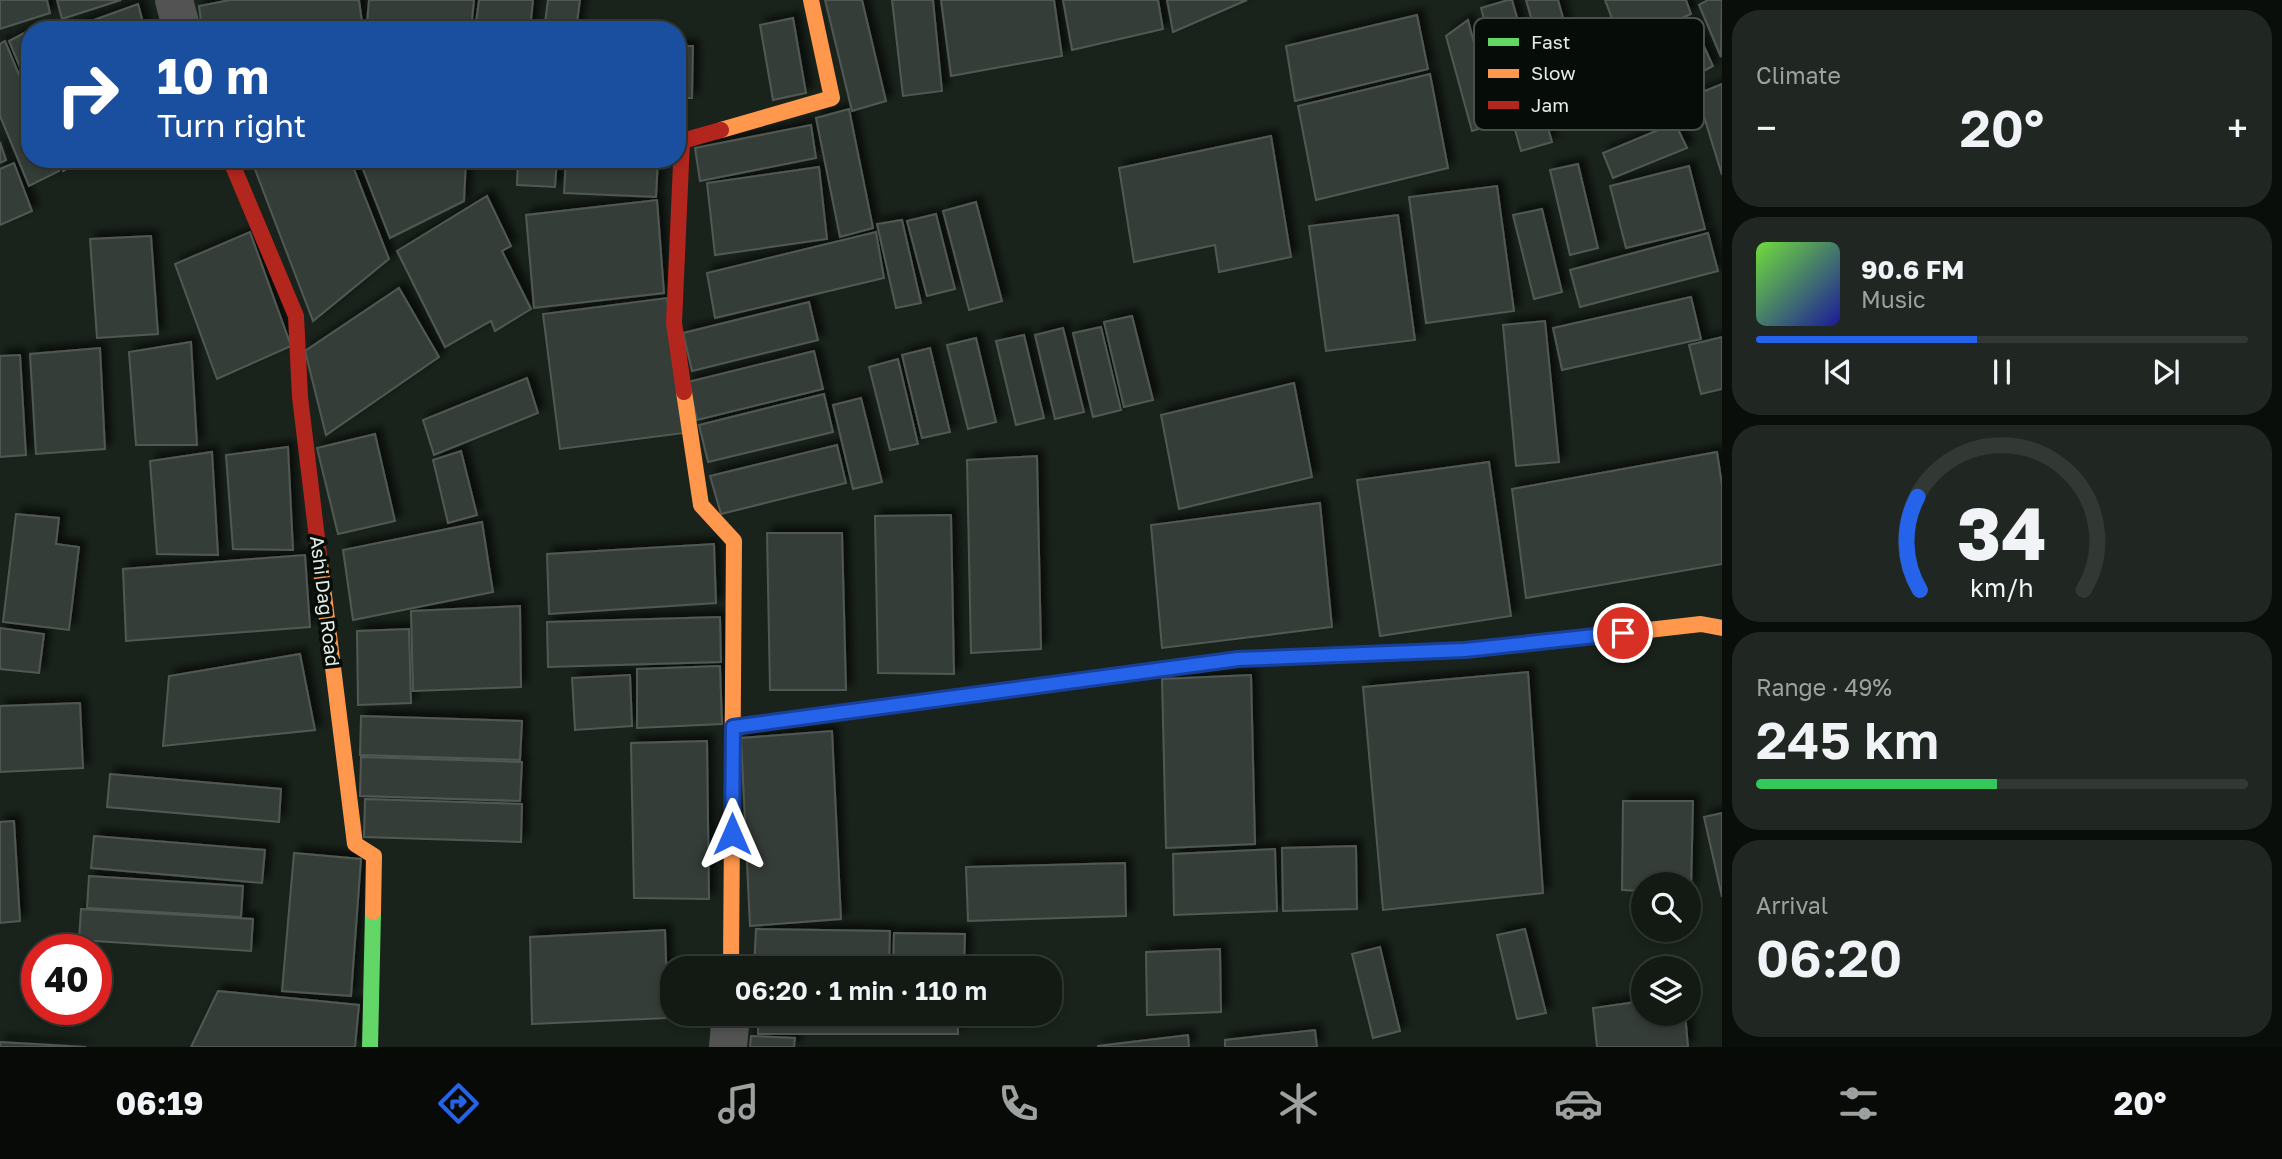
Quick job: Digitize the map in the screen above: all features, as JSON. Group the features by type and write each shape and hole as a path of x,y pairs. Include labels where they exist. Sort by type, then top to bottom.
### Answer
{"street":[{"path":"174,0 180,21"},
{"path":"686,140 832,98 811,0"},
{"name":"Ashi Dag Road","path":"234,168 296,316 300,397 355,844 374,856 370,1047"},
{"path":"681,168 674,323 701,505 734,541 731,956"},
{"path":"733,727 1238,659 1465,650 1701,624 1722,628"},
{"path":"728,1047 730,1026"}],"building":[{"path":"0,0 47,0 50,13 0,29"},
{"path":"57,0 121,0 62,19"},
{"path":"230,0 359,0 362,21 201,21 199,6"},
{"path":"369,0 474,0 472,21 367,21"},
{"path":"479,0 533,0 531,21 476,21"},
{"path":"548,0 580,0 577,21 545,21"},
{"path":"825,0 862,0 886,101 852,111"},
{"path":"892,0 933,0 942,91 903,96"},
{"path":"941,0 1054,0 1062,56 951,76"},
{"path":"1063,0 1158,0 1163,29 1072,50"},
{"path":"1167,0 1247,0 1173,32"},
{"path":"1512,0 1517,18 1484,18 1481,8"},
{"path":"1526,0 1558,0 1563,18 1531,18"},
{"path":"1605,0 1686,0 1691,14 1682,18 1612,18"},
{"path":"1708,0 1722,0 1721,57 1699,5"},
{"path":"138,4 143,21 91,21"},
{"path":"1417,15 1428,69 1295,101 1286,46"},
{"path":"793,18 806,93 773,100 760,25"},
{"path":"1468,20 1474,43 1475,130 1472,131 1446,36"},
{"path":"21,35 21,70 9,41"},
{"path":"5,41 21,79 21,167 0,116 0,44"},
{"path":"686,46 693,46 692,98 686,98"},
{"path":"1704,46 1713,66 1704,71"},
{"path":"1430,74 1448,168 1316,200 1298,106"},
{"path":"1722,84 1722,175 1704,117 1704,91"},
{"path":"849,109 873,228 840,237 816,118"},
{"path":"811,125 816,158 700,181 695,148"},
{"path":"1515,130 1549,130 1552,142 1521,151"},
{"path":"1658,130 1678,130 1687,148 1613,178 1603,153"},
{"path":"1271,136 1291,257 1219,272 1215,245 1134,262 1119,168"},
{"path":"0,142 6,160 0,163"},
{"path":"14,163 32,211 0,225 0,169"},
{"path":"1578,164 1598,248 1570,255 1550,170"},
{"path":"1689,166 1705,229 1626,248 1610,186"},
{"path":"819,167 827,239 715,255 707,183"},
{"path":"22,168 58,168 59,171 29,186"},
{"path":"254,168 354,168 389,259 313,321"},
{"path":"363,168 466,168 464,201 390,238"},
{"path":"518,168 556,168 555,187 517,185"},
{"path":"565,168 658,168 656,197 564,193"},
{"path":"1497,186 1514,311 1426,323 1409,197"},
{"path":"487,196 511,246 502,251 531,309 495,331 491,321 445,347 397,251"},
{"path":"657,200 664,293 534,308 526,215"},
{"path":"976,202 1002,301 969,310 943,211"},
{"path":"1542,209 1562,292 1534,299 1513,215"},
{"path":"936,214 955,289 927,296 907,221"},
{"path":"1398,215 1415,340 1326,351 1309,226"},
{"path":"902,220 921,303 896,308 877,224"},
{"path":"250,232 291,346 217,379 175,264"},
{"path":"876,232 884,278 715,318 707,273"},
{"path":"1708,233 1718,271 1580,307 1570,270"},
{"path":"151,236 158,334 97,338 90,239"},
{"path":"399,288 439,357 326,435 305,351"},
{"path":"1691,297 1701,339 1562,370 1553,328"},
{"path":"667,298 684,433 560,449 543,314"},
{"path":"809,302 818,340 692,371 683,333"},
{"path":"1132,316 1153,400 1124,407 1104,322"},
{"path":"1545,321 1559,462 1516,466 1503,325"},
{"path":"1101,327 1121,410 1093,417 1073,333"},
{"path":"1063,328 1084,412 1055,419 1035,335"},
{"path":"1024,335 1044,418 1016,425 996,341"},
{"path":"1722,337 1722,389 1701,394 1689,345"},
{"path":"976,338 996,422 968,429 947,345"},
{"path":"191,342 197,445 136,445 129,352"},
{"path":"100,348 105,449 36,454 30,354"},
{"path":"930,348 950,432 922,438 902,355"},
{"path":"814,351 823,389 697,420 688,382"},
{"path":"20,355 26,455 0,457 0,356"},
{"path":"898,359 918,444 890,450 869,367"},
{"path":"527,378 538,413 434,455 423,420"},
{"path":"1294,383 1312,477 1179,509 1161,415"},
{"path":"824,394 833,432 708,462 699,425"},
{"path":"861,398 882,482 853,489 833,405"},
{"path":"375,434 395,521 338,534 317,448"},
{"path":"837,445 846,483 721,514 710,476"},
{"path":"288,447 293,550 233,549 226,455"},
{"path":"461,451 477,515 448,523 433,460"},
{"path":"212,452 218,555 157,554 150,461"},
{"path":"1717,452 1722,485 1722,564 1526,598 1512,489"},
{"path":"1037,456 1041,649 971,653 967,460"},
{"path":"1489,462 1511,616 1380,636 1357,480"},
{"path":"1320,503 1332,627 1162,648 1151,525"},
{"path":"16,514 59,518 56,544 79,547 69,630 3,622"},
{"path":"951,515 954,674 878,673 875,516"},
{"path":"482,522 493,592 353,620 343,550"},
{"path":"767,533 842,533 846,690 770,690"},
{"path":"714,544 716,603 549,614 547,554"},
{"path":"305,555 310,627 126,641 123,569"},
{"path":"520,606 521,687 413,691 411,611"},
{"path":"720,617 721,662 548,667 547,622"},
{"path":"0,628 44,634 39,673 0,669"},
{"path":"409,629 411,703 358,705 357,631"},
{"path":"300,654 315,730 163,746 169,676"},
{"path":"720,666 722,724 637,728 637,669"},
{"path":"1528,672 1543,893 1383,910 1363,687"},
{"path":"630,675 632,726 575,730 572,678"},
{"path":"1251,675 1255,844 1166,848 1162,679"},
{"path":"80,703 83,768 0,772 0,706"},
{"path":"361,716 522,721 520,760 360,755"},
{"path":"832,731 841,919 750,926 741,738"},
{"path":"707,741 709,899 634,898 631,743"},
{"path":"361,757 522,762 520,801 360,796"},
{"path":"110,774 281,789 279,822 107,807"},
{"path":"365,799 522,804 521,842 364,837"},
{"path":"1623,801 1693,801 1691,872 1631,872 1631,890 1622,890"},
{"path":"1722,813 1722,897 1704,817"},
{"path":"14,821 20,921 0,923 0,822"},
{"path":"94,836 265,850 262,883 91,868"},
{"path":"1356,846 1357,909 1283,911 1282,848"},
{"path":"1275,849 1277,911 1174,915 1173,854"},
{"path":"294,853 361,859 351,996 282,991"},
{"path":"1125,863 1126,916 968,921 966,867"},
{"path":"89,876 243,886 241,917 87,908"},
{"path":"81,909 253,919 251,951 112,942 112,934 79,934"},
{"path":"756,929 890,931 889,956 755,956"},
{"path":"1525,929 1546,1013 1517,1019 1497,935"},
{"path":"665,930 666,956 660,956 660,1018 532,1024 530,937"},
{"path":"894,933 965,934 964,956 893,956"},
{"path":"1380,947 1400,1031 1373,1038 1352,954"},
{"path":"1220,949 1221,1012 1147,1015 1146,952"},
{"path":"218,991 359,1005 355,1047 191,1047"},
{"path":"1631,1003 1631,1026 1686,1026 1688,1047 1597,1047 1593,1008"},
{"path":"758,1026 958,1026 958,1034 758,1034"},
{"path":"1315,1030 1317,1047 1225,1047 1225,1040"},
{"path":"1188,1035 1189,1047 1098,1047 1098,1046"},
{"path":"751,1036 795,1038 794,1047 750,1047"},
{"path":"0,1042 86,1047 0,1047"}],"traffic: fast":[{"path":"370,1047 373,912"}],"traffic: slow":[{"path":"721,130 832,98 811,0"},
{"path":"684,392 701,505 734,541 731,956"},
{"path":"320,563 355,844 374,856 373,912"},
{"path":"1578,638 1701,624 1722,628"},
{"path":"733,727 1068,682"}],"traffic: jam":[{"path":"686,140 721,130"},
{"path":"234,168 296,316 300,397 320,563"},
{"path":"681,168 674,323 684,392"},
{"path":"1068,682 1238,659 1465,650 1578,638"}],"route":[{"path":"732,834 733,727 1238,659 1465,650 1623,633"}]}
